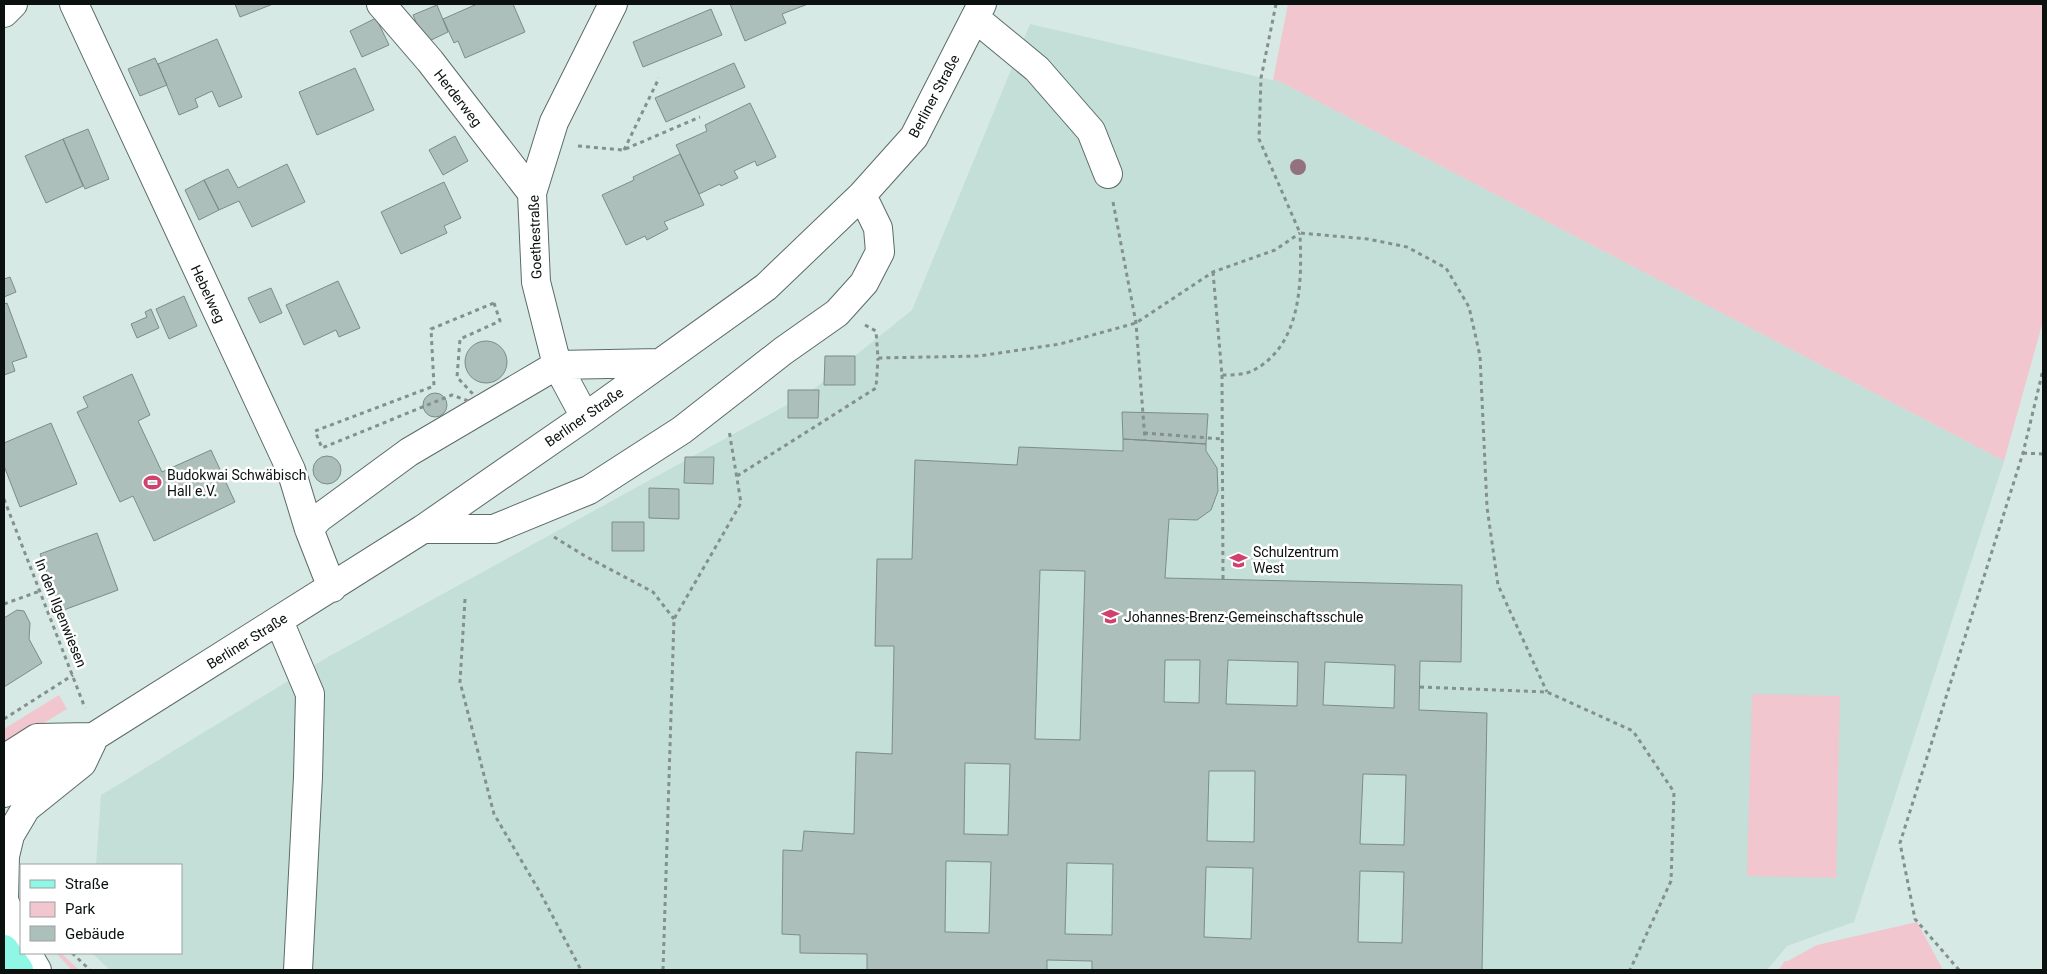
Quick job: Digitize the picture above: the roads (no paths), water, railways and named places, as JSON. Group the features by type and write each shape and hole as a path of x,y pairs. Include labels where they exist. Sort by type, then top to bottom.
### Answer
{"main road":[{"path":"4,949 19,970"}],"street":[{"path":"4,13 13,4"},
{"name":"Hebelweg","path":"74,4 290,470 309,529 332,588"},
{"name":"Herderweg","path":"382,4 430,61 532,193"},
{"name":"Goethestraße","path":"585,417 557,365 536,282 532,193 554,122 613,4"},
{"path":"979,11 1037,69 1091,131 1108,174"},
{"name":"Berliner Straße","path":"4,793 22,777 95,736 423,529 585,417 766,287 862,195 914,137 979,11"},
{"path":"423,529 494,529 589,490 682,430 782,351 837,313 864,283 880,252 878,228 862,195"},
{"path":"309,529 319,518 409,452 557,365 660,363"},
{"path":"279,621 310,694 308,777 298,970"},
{"path":"4,759 37,738 95,736 82,763 26,808 10,836 5,856 4,900 20,939"},
{"path":"28,954 37,970"}],"place":[{"name":"Budokwai Schwäbisch Hall e.V.","path":"153,483"},
{"name":"Schulzentrum West","path":"1239,560"},
{"name":"Johannes-Brenz-Gemeinschaftsschule","path":"1110,617"}]}
